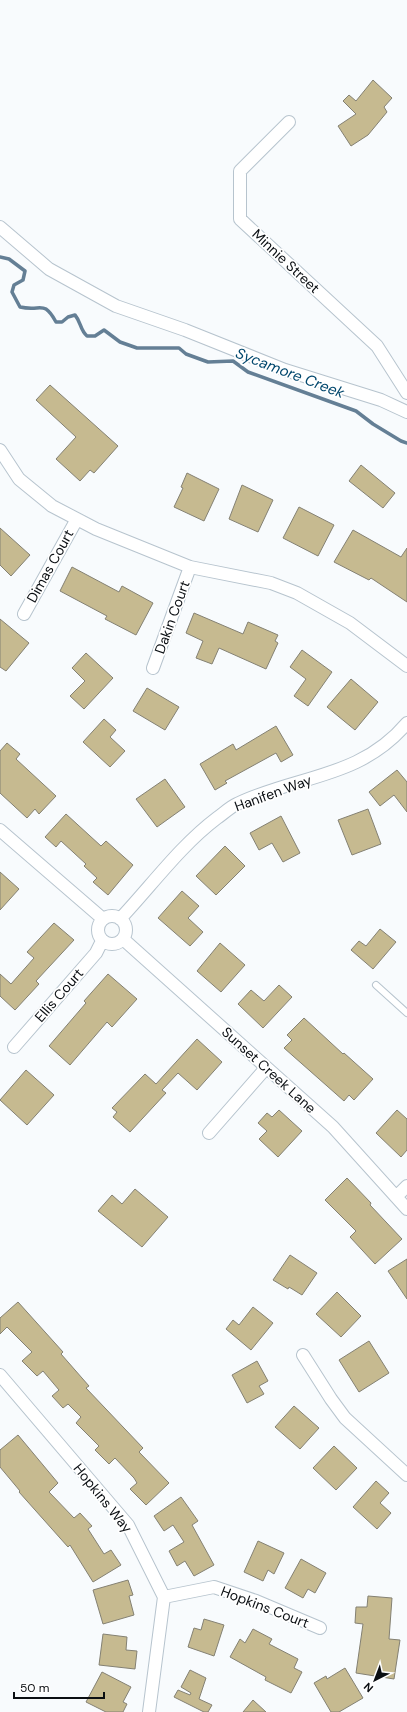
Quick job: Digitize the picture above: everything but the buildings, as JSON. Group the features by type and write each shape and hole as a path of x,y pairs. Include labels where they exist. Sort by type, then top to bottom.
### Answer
{"street":[{"name":"Minnie Street","path":"289,122 240,171 240,218 377,346 407,393"},
{"path":"0,227 49,269 116,306 185,330 285,370 381,400 407,412"},
{"path":"0,450 19,479 52,506 139,548 190,567 271,583 297,593 350,623 407,666"},
{"name":"Dimas Court","path":"24,614 77,519"},
{"name":"Dakin Court","path":"153,668 190,567"},
{"name":"Hanifen Way","path":"120,919 200,831 235,804 337,771 358,762 377,751 393,738 407,723"},
{"path":"0,830 103,919"},
{"path":"112,916 120,919 125,926 126,932 123,939 114,944 102,941 98,931 100,923 103,919 112,916"},
{"name":"Sunset Creek Lane","path":"123,939 333,1127 407,1209"},
{"name":"Ellis Court","path":"14,1047 96,953 102,941"},
{"path":"209,1133 266,1068"},
{"path":"396,1197 407,1186"},
{"path":"303,1356 345,1418 407,1475"},
{"name":"Hopkins Way","path":"0,1375 128,1525 164,1597"},
{"name":"Hopkins Court","path":"164,1597 214,1587 256,1601 320,1628"},
{"path":"149,1712 164,1597"}],"lane":[{"path":"376,985 407,1013"}],"waterway":[{"name":"Sycamore Creek","path":"0,257 9,259 25,271 23,280 14,285 12,292 20,307 45,308 56,322 62,322 68,317 75,315 87,336 95,336 104,330 120,342 137,348 179,348 186,354 208,362 233,361 248,372 356,411 373,424 407,443"}]}
